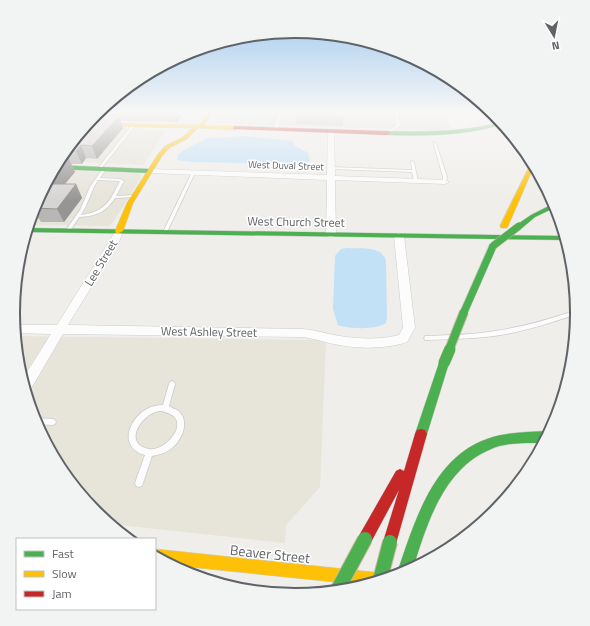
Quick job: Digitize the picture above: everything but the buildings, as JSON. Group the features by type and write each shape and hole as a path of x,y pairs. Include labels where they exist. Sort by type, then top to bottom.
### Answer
{"main road":[{"name":"Lee Street","path":"119,231 122,219 162,152 178,142"},
{"name":"West Duval Street","path":"62,167 150,171"},
{"path":"383,573 418,442 444,363 464,312 529,169"},
{"path":"504,226 533,185"},
{"path":"493,246 533,216 549,208"},
{"name":"West Church Street","path":"33,230 560,238"},
{"path":"407,564 427,511 440,484 458,463 468,455 490,444 516,438 541,437"},
{"path":"341,584 418,442"},
{"name":"Beaver Street","path":"168,557 367,579"}],"street":[{"path":"331,142 331,235"},
{"name":"West Duval Street","path":"150,171 445,182"},
{"name":"Lee Street","path":"28,381 115,240 119,231"},
{"name":"West Ashley Street","path":"21,329 303,333 314,334 340,341 387,343 403,338 408,332 409,325 400,236"}],"lane":[{"path":"68,230 78,216 101,169 121,142"},
{"path":"434,143 445,177 445,182"},
{"path":"412,162 416,181"},
{"path":"331,168 414,171"},
{"path":"165,232 193,173"},
{"path":"78,216 90,216 101,212 113,196 122,180 97,179"},
{"path":"113,196 135,196"},
{"path":"427,338 476,336 503,332 530,327 570,314"},
{"path":"164,408 172,384"},
{"path":"164,408 175,412 181,426 177,439 165,449 157,452 149,452 142,451 133,441 132,435 138,421 150,411 164,408"},
{"path":"42,421 53,422"},
{"path":"139,483 149,452"}],"shaded area":[{"path":"80,142 158,142 143,165 65,161"},
{"path":"60,170 139,173 142,176 112,224 109,226 35,225 48,191"},
{"path":"21,336 319,340 326,343 320,487 286,525 285,543 121,525 88,494 66,466 48,435 29,384 22,349"}],"water":[{"path":"200,142 294,142 294,145 308,153 310,161 302,164 288,164 190,162 177,160 178,155 184,150"},
{"path":"341,249 376,250 384,256 386,261 387,317 386,323 382,325 362,328 338,325 333,309 335,256"}],"traffic: fast":[{"path":"62,167 150,171"},
{"path":"519,226 533,216 549,208"},
{"path":"493,246 519,226"},
{"path":"33,230 560,238"},
{"path":"464,312 493,246"},
{"path":"444,363 464,312"},
{"path":"421,434 444,363"},
{"path":"407,564 432,500 442,483 454,468 469,455 486,445 508,440 541,437"},
{"path":"341,584 365,539"},
{"path":"382,573 390,542"}],"traffic: slow":[{"path":"119,231 130,203 160,155 167,147 177,142"},
{"path":"504,226 529,170"},
{"path":"168,557 368,578"}],"traffic: jam":[{"path":"390,542 421,434"},
{"path":"365,539 400,475"}]}
